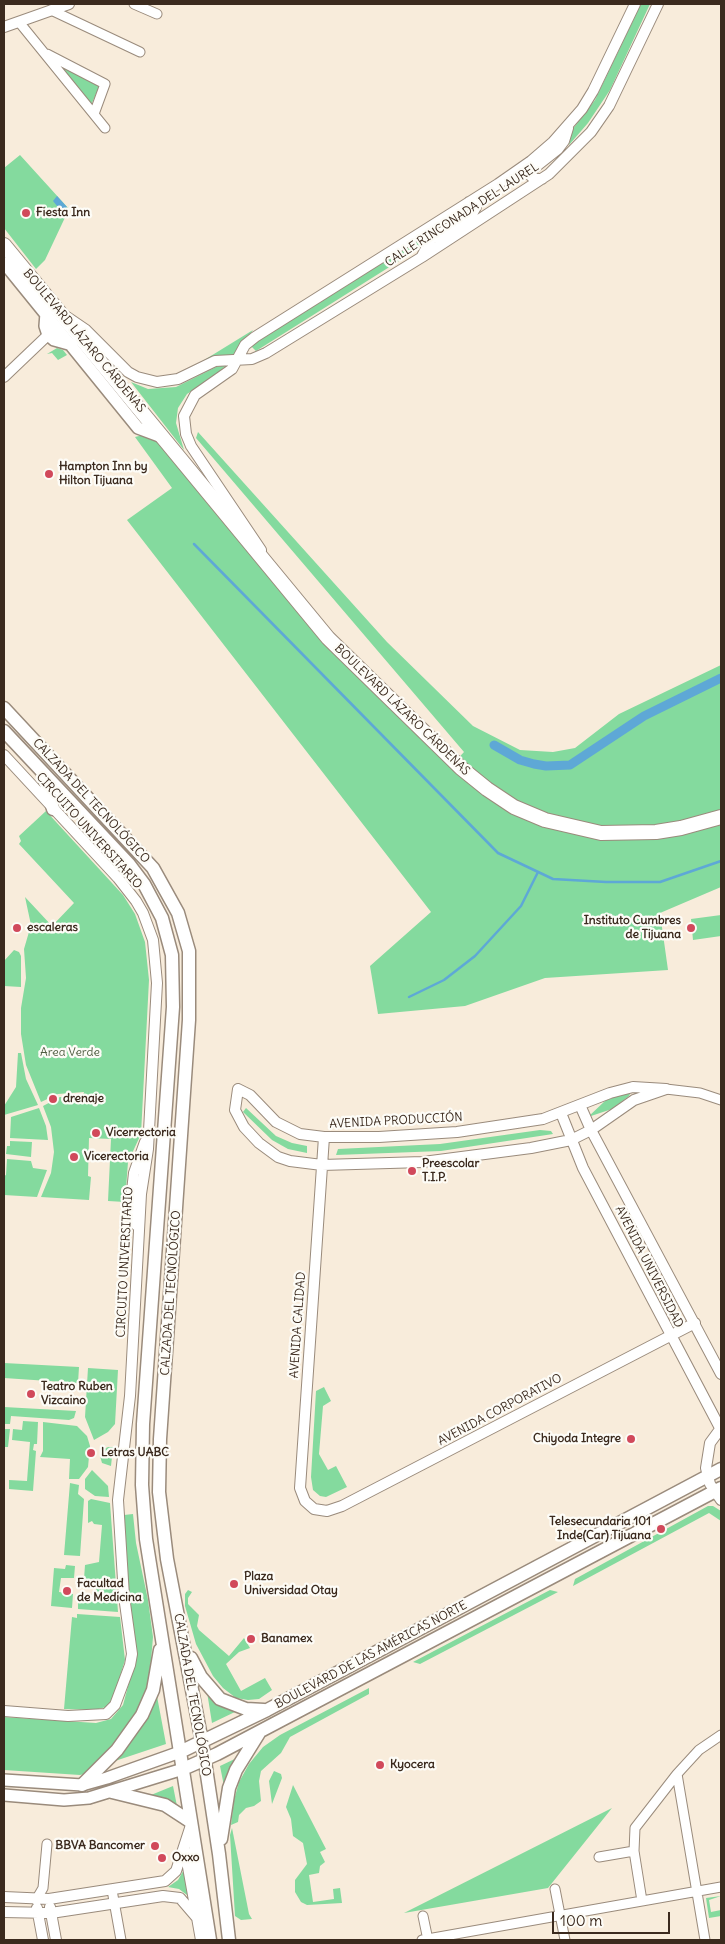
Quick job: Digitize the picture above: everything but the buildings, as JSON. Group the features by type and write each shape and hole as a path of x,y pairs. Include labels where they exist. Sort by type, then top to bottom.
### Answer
{"highway":[{"name":"BOULEVARD LÁZARO CÁRDENAS","path":"4,245 328,638 461,768 514,807 545,820 601,833 656,832 681,828 721,816"}],"main road":[{"name":"BOULEVARD LÁZARO CÁRDENAS","path":"4,263 138,428 164,438"},
{"path":"46,313 45,326 48,335 54,340 72,345"},
{"name":"CALZADA DEL TECNOLÓGICO","path":"4,708 153,868 178,913 189,951 189,1020 158,1463 163,1533 202,1742 219,1854 229,1940"},
{"name":"CALZADA DEL TECNOLÓGICO","path":"4,731 129,864 144,884 162,918 172,956 173,1007 142,1456 146,1539 210,1940"},
{"path":"42,772 53,809"},
{"name":"BOULEVARD DE LAS AMÉRICAS NORTE","path":"4,1780 82,1785 180,1752 267,1710 721,1469"},
{"name":"BOULEVARD DE LAS AMÉRICAS NORTE","path":"4,1796 64,1800 89,1798 204,1761 719,1493"},
{"path":"587,1541 595,1556"},
{"path":"82,1785 117,1750 148,1705 154,1690 162,1633"},
{"path":"184,1639 201,1677 220,1699 246,1709 267,1710"},
{"path":"219,1854 229,1788 236,1770 260,1732"},
{"path":"112,1792 165,1805 191,1824"}],"street":[{"path":"4,27 69,4"},
{"path":"134,4 157,14"},
{"name":"CALLE RINCONADA DEL LAUREL","path":"272,572 251,533 201,464 191,446 184,425 187,409 195,395 226,374 246,345 255,337 531,161 569,125 593,91 635,4"},
{"name":"CALLE RINCONADA DEL LAUREL","path":"62,314 86,330 128,372 146,380 172,381 214,361 252,359 266,353 422,257 542,179 590,132 609,106 658,4"},
{"path":"51,10 140,52"},
{"path":"19,22 105,128"},
{"path":"44,53 105,84 94,114"},
{"path":"542,179 534,179 530,175 534,168 564,141 569,125"},
{"path":"422,257 431,238 472,214 476,207 475,203 469,202"},
{"path":"4,377 48,335"},
{"name":"CIRCUITO UNIVERSITARIO","path":"4,755 136,901 143,913 153,940 158,983 149,1134 141,1194 130,1396 117,1516 132,1654 130,1665 115,1705 106,1714 68,1716 4,1711"},
{"name":"AVENIDA PRODUCCIÓN","path":"666,1089 634,1100 592,1130 571,1140 531,1148 423,1162 322,1165 290,1161 278,1157 258,1143 238,1117 235,1103 238,1089 250,1096 283,1127 300,1134 324,1137 379,1137 457,1132 543,1119 632,1088 666,1089 700,1093 721,1100"},
{"name":"AVENIDA UNIVERSIDAD","path":"580,1105 721,1374"},
{"name":"AVENIDA UNIVERSIDAD","path":"561,1113 571,1140 670,1336 721,1428"},
{"name":"AVENIDA CALIDAD","path":"314,1509 305,1501 300,1488 324,1137"},
{"name":"AVENIDA CORPORATIVO","path":"314,1509 327,1511 342,1506 695,1323"},
{"path":"719,1493 707,1476 707,1451 721,1428"},
{"path":"642,1901 634,1851 635,1828 677,1774 699,1750 721,1735"},
{"path":"677,1774 705,1940 701,1940"},
{"path":"4,1897 36,1900 49,1899 157,1883 170,1877 180,1863 191,1824"},
{"path":"43,1940 36,1900 43,1888 46,1844"},
{"path":"184,1845 201,1940"},
{"path":"599,1858 634,1851"},
{"path":"423,1916 426,1940 721,1887"},
{"path":"43,1888 49,1899 56,1940"},
{"path":"556,1888 565,1940"},
{"path":"112,1890 122,1940"},
{"path":"4,1912 51,1913 174,1897 185,1902 198,1919"}],"green space":[{"path":"641,4 650,4 610,90 588,123 569,145 572,130 595,100"},
{"path":"60,66 100,85 91,105"},
{"path":"20,155 69,209 45,260 36,269 4,228 4,168"},
{"path":"426,236 418,249 256,351 250,345"},
{"path":"253,330 233,356 201,362"},
{"path":"57,348 63,350 67,355 58,360 52,353 47,354"},
{"path":"226,365 218,374 187,394 178,408 176,423 184,450 131,382 148,389 176,387 216,367"},
{"path":"198,432 387,642 473,726 520,750 553,752 575,748 619,714 721,665 721,887 660,913 668,970 545,978 465,1006 378,1014 370,966 431,912 127,520 172,488 135,437 143,435 157,441 451,766 464,752 196,438"},
{"name":"Area Verde","path":"46,811 123,895 135,914 145,942 149,980 141,1134 128,1162 125,1202 108,1201 111,1139 89,1138 88,1176 91,1177 89,1200 41,1197 51,1173 54,1152 51,1127 43,1106 60,1097 83,1096 84,1092 58,1094 41,1102 26,1065 21,1034 21,1008 26,978 24,949 31,925 25,897 52,926 74,903 19,844 21,841 19,836"},
{"path":"721,915 721,936 693,940 691,919"},
{"path":"14,950 19,952 21,956 21,987 4,986 4,961"},
{"path":"18,1053 21,1053 26,1079 38,1105 4,1115 4,1106 16,1087"},
{"path":"630,1094 629,1096 612,1109 588,1117 606,1100"},
{"path":"39,1108 46,1126 48,1140 10,1138 11,1117"},
{"path":"246,1108 276,1136 292,1143 307,1146 307,1153 288,1149 272,1140 243,1112"},
{"path":"540,1130 551,1131 553,1134 441,1151 336,1155 338,1149 440,1144"},
{"path":"10,1141 32,1142 31,1157 6,1154"},
{"path":"7,1159 31,1161 33,1168 47,1170 37,1197 4,1195 4,1176 6,1175"},
{"path":"4,1363 79,1367 78,1383 4,1378"},
{"path":"88,1368 118,1370 115,1424 108,1432 94,1440 85,1417"},
{"path":"324,1387 331,1401 323,1406 319,1454 328,1470 336,1466 347,1487 326,1497 320,1496 313,1490 311,1477 316,1391"},
{"path":"4,1407 76,1411 74,1418 69,1420 11,1416 10,1424 4,1424"},
{"path":"23,1421 38,1422 37,1444 34,1444 33,1450 36,1451 33,1491 9,1489 9,1480 27,1481 30,1442 12,1440 13,1429 22,1430"},
{"path":"43,1422 77,1426 87,1436 90,1446 88,1467 79,1479 69,1479 70,1459 40,1457 43,1451"},
{"path":"4,1429 10,1429 8,1447 4,1447"},
{"path":"113,1447 111,1466 102,1463 100,1456 102,1450"},
{"path":"92,1470 108,1486 109,1497 95,1496 85,1489 85,1479"},
{"path":"70,1483 79,1485 78,1494 84,1499 80,1556 64,1555"},
{"path":"91,1499 110,1503 118,1612 78,1609 78,1594 96,1595 97,1580 84,1579 85,1565 99,1562 102,1525 94,1524 92,1521 88,1523 88,1501"},
{"path":"708,1506 713,1506 721,1511 721,1521 709,1513 573,1586 575,1579"},
{"path":"133,1514 136,1543 148,1600 153,1637 149,1684 143,1703 122,1737 84,1774 4,1770 4,1717 96,1723 111,1719 123,1705 137,1653 129,1595 124,1515"},
{"path":"66,1565 75,1566 74,1578 61,1578 59,1592 73,1594 72,1608 51,1606 54,1568 65,1569"},
{"path":"188,1590 192,1592 188,1598 188,1604 199,1615 197,1626 199,1630 229,1656 244,1638 250,1648 239,1652 226,1664 241,1691 265,1678 272,1690 259,1699 248,1700 236,1698 223,1688 213,1676 196,1644 185,1606 185,1594"},
{"path":"550,1590 558,1592 420,1664 413,1662"},
{"path":"77,1614 120,1617 125,1660 113,1699 106,1707 95,1710 64,1709 72,1617 77,1618"},
{"path":"369,1688 369,1694 290,1737 281,1753 261,1771 259,1781 261,1801 254,1806 246,1808 239,1815 238,1822 231,1825 234,1800 239,1782 249,1764 263,1747 280,1735"},
{"path":"156,1691 166,1744 109,1763"},
{"path":"207,1692 237,1711 212,1723"},
{"path":"241,1756 225,1791 220,1766"},
{"path":"274,1771 281,1774 282,1778 272,1804 269,1781"},
{"path":"293,1785 326,1849 320,1852 325,1862 320,1866 319,1873 309,1875 313,1902 334,1899 333,1889 340,1888 342,1903 307,1905 301,1902 295,1892 295,1880 307,1864 303,1843 293,1836 291,1819 286,1807"},
{"path":"173,1786 178,1811 167,1799 151,1795"},
{"path":"612,1808 548,1888 404,1913"},
{"path":"232,1828 249,1914 252,1919 241,1920 235,1916 230,1835"},
{"path":"186,1866 191,1898 179,1889 168,1887 178,1880"},
{"path":"721,1896 709,1900 711,1912 721,1910 721,1916 709,1918 706,1898"}],"water":[{"path":"57,196 67,207 62,212 53,201"}],"waterway":[{"path":"194,544 498,853 553,879 606,882 660,882 721,861"},
{"path":"494,745 520,760 534,764 546,766 570,765 644,716 721,678"},
{"path":"409,997 444,980 475,956 521,906 538,872"}],"place":[{"name":"Fiesta Inn","path":"26,213"},
{"name":"Hampton Inn by Hilton Tijuana","path":"49,474"},
{"name":"escaleras","path":"17,928"},
{"name":"Instituto Cumbres de Tijuana","path":"691,928"},
{"name":"drenaje","path":"53,1099"},
{"name":"Vicerrectoria","path":"96,1133"},
{"name":"Vicerectoria","path":"74,1157"},
{"name":"Preescolar T.I.P.","path":"412,1171"},
{"name":"Teatro Ruben Vizcaino","path":"31,1394"},
{"name":"Chiyoda Integre","path":"631,1439"},
{"name":"Letras UABC","path":"91,1453"},
{"name":"Telesecundaria 101 Inde(Car) Tijuana","path":"661,1529"},
{"name":"Plaza Universidad Otay","path":"234,1584"},
{"name":"Facultad de Medicina","path":"67,1591"},
{"name":"Banamex","path":"251,1639"},
{"name":"Kyocera","path":"380,1765"},
{"name":"BBVA Bancomer","path":"155,1846"},
{"name":"Oxxo","path":"162,1858"}]}
